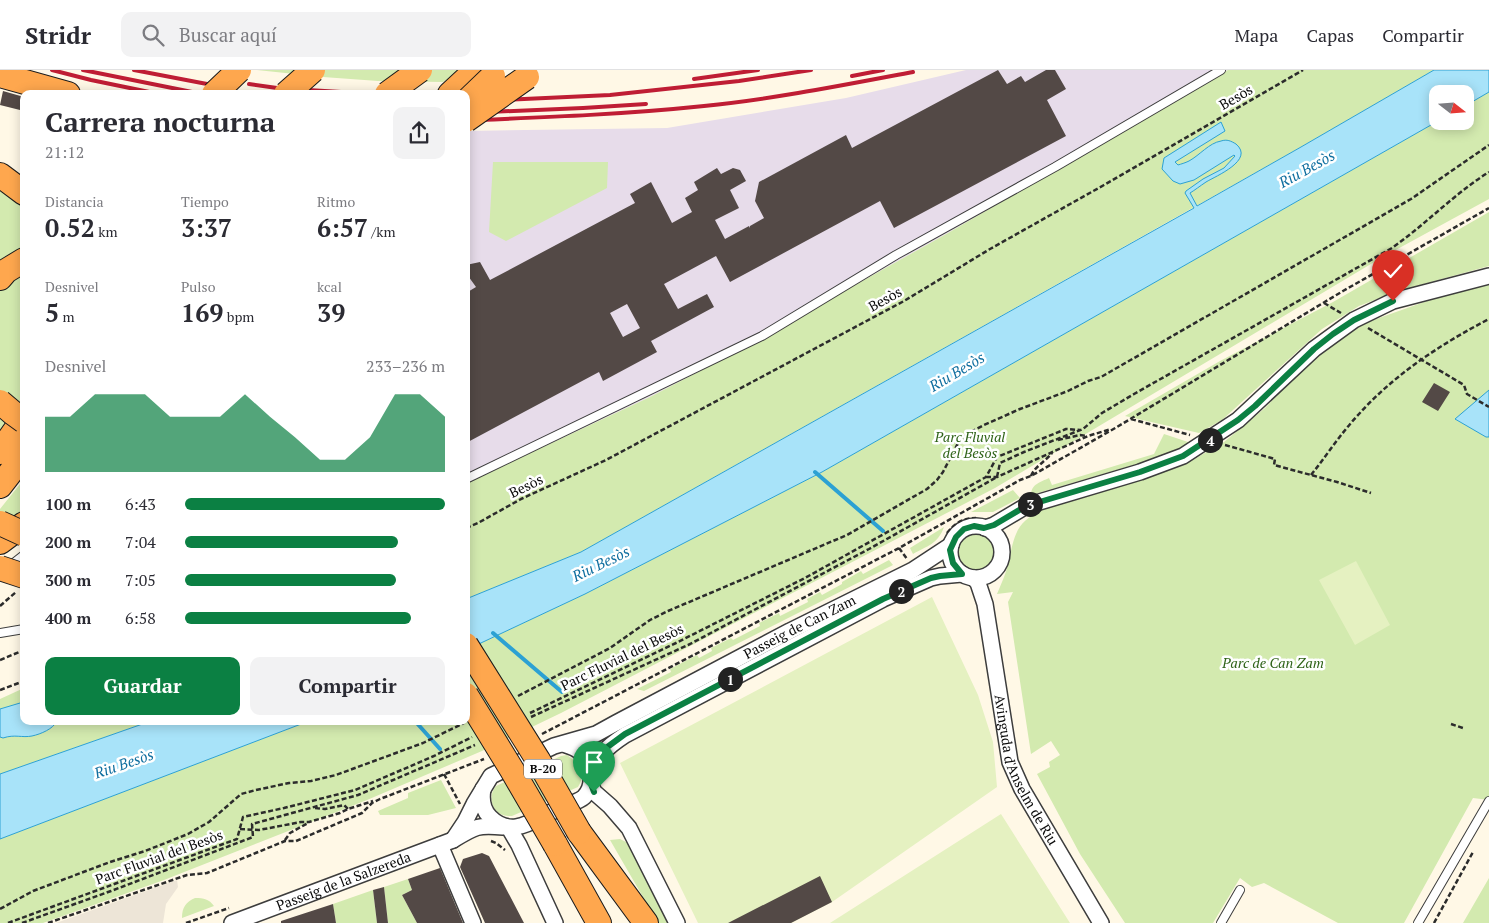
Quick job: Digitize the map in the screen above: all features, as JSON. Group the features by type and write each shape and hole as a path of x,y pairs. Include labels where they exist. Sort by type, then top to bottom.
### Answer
{"highway":[{"path":"218,90 240,70"},
{"path":"232,90 249,70"},
{"path":"290,90 313,70"},
{"path":"392,90 420,70"},
{"path":"460,90 505,73"},
{"path":"470,100 505,73"},
{"path":"470,115 505,73"},
{"path":"0,75 54,90"},
{"path":"0,156 20,169"},
{"path":"0,175 20,190"},
{"path":"0,278 6,271 20,262"},
{"path":"0,402 20,418"},
{"path":"0,486 16,457 20,438"},
{"path":"0,522 20,532"},
{"path":"0,542 20,527"},
{"path":"0,568 20,582"},
{"name":"B-20","path":"470,651 538,760 630,923"},
{"name":"B-20","path":"470,702 512,770 599,923"},
{"path":"579,832 646,923"},
{"path":"555,844 582,923"}],"street":[{"path":"983,523 998,539 1002,552 998,566 974,576 953,563 947,543 964,529 983,523 994,525 1026,506 1140,472 1183,456 1238,420 1314,349 1354,320 1393,301 1489,276"},
{"name":"Passeig de Can Zam","path":"483,788 491,776 554,746 596,734 790,631 912,570 947,543"},
{"name":"Passeig de Can Zam","path":"506,828 521,826 584,797 599,758 606,748 625,734 883,599 931,578 940,576 974,576"},
{"name":"Avinguda d'Anselm de Riu","path":"974,576 985,604 1010,762 1022,789 1102,923"},
{"path":"563,744 581,752 588,763 594,792 630,828 677,923"},
{"path":"483,788 482,803 484,809 494,821 506,828 519,845 555,923"},
{"path":"473,923 447,842 465,822 483,788"},
{"name":"Passeig de la Salzereda","path":"232,923 447,842 473,828 482,825 506,828"}],"lane":[{"path":"470,477 762,336 896,255 1056,167 1221,70"},
{"path":"0,575 20,558"},
{"path":"0,633 20,630"},
{"path":"1418,923 1489,801"},
{"path":"1220,923 1240,890"}],"path":[{"name":"Besòs","path":"470,526 521,499 606,460 904,301 990,249 1303,70"},
{"path":"542,684 610,648 650,620 668,611 821,547 864,526 927,489 938,480 956,445 969,434 1020,409 1101,377 1134,359 1411,199 1489,145"},
{"path":"997,477 1000,463 1080,430 1102,413 1134,394 1392,248 1489,172"},
{"path":"538,736 899,548 1030,476 1118,427 1324,303 1489,208"},
{"path":"1324,303 1346,317"},
{"path":"1311,475 1359,413 1388,384 1461,333 1489,319"},
{"path":"1363,325 1464,385 1467,394 1489,407"},
{"path":"1131,418 1194,436"},
{"path":"986,477 997,477 1088,436 1118,427"},
{"name":"Parc Fluvial del Besòs","path":"538,710 805,578 986,477 997,457 1066,429 1080,430"},
{"path":"1053,441 1088,436"},
{"path":"1219,443 1275,459 1274,465 1371,493"},
{"path":"1030,476 1034,469 1053,452"},
{"path":"947,543 953,525 960,521 967,518 983,523"},
{"path":"899,548 909,563"},
{"path":"0,606 20,584"},
{"path":"0,660 20,652"},
{"path":"0,690 20,682"},
{"path":"1451,724 1463,728"},
{"path":"0,909 33,891 188,834 209,822 242,794 336,775 423,743 440,734"},
{"name":"Parc Fluvial del Besòs","path":"8,923 237,839 243,817 355,790 434,756 470,738"},
{"path":"285,841 290,833 309,822 340,813 484,759"},
{"path":"444,774 460,804"},
{"path":"48,923 187,875 207,874 285,841 296,841 362,813 380,798"},
{"path":"314,808 325,809 344,805 348,809"},
{"path":"240,829 259,830 309,822"},
{"path":"1434,923 1474,849"}],"shaded area":[{"path":"966,70 1228,70 948,233 723,359 650,397 470,479 470,131 667,128 846,98"},
{"path":"177,880 178,887 166,904 163,923 56,923"}],"green space":[{"path":"257,70 462,70 443,82 378,81"},
{"path":"1228,70 1434,70 1301,147 581,552 470,597 470,479 650,397 723,359 948,233"},
{"name":"Parc Fluvial del Besòs","path":"1489,92 1489,199 1381,258 995,488 561,713 482,751 367,800 164,880 43,923 0,923 0,839 299,725 470,725 470,648 585,594 822,472 1429,126 1429,130 1474,130 1474,101"},
{"path":"493,162 608,162 607,188 506,241 489,232"},
{"path":"0,188 20,204 20,252 0,265"},
{"path":"1489,212 1489,266 1398,291 1359,306 1322,329 1222,420 1199,433 1125,416 1220,361 1333,302"},
{"path":"20,273 20,404 0,431 0,291"},
{"name":"Parc de Can Zam","path":"1489,284 1489,800 1473,798 1404,923 1338,923 1264,883 1252,887 1240,878 1213,923 1125,923 1080,854 1037,774 1050,767 1049,762 1060,755 1051,741 1031,754 1008,602 1013,592 997,594 1006,572 1018,530 1028,518 1046,507 1184,465 1224,442 1265,408 1298,373 1336,340 1362,324 1447,294"},
{"path":"1164,434 1191,443 1164,456 1031,495 1031,491 1035,486 1049,478 1052,485 1154,454"},
{"path":"20,484 20,520 0,535 0,509"},
{"path":"1013,490 1020,498 993,512 971,512"},
{"path":"944,527 942,533 935,541 913,554 910,548"},
{"path":"976,534 989,540 995,553 989,566 976,572 963,566 957,553 963,540"},
{"path":"889,560 893,565 644,691 637,689 671,672 670,669 697,655 699,658 712,651 711,648 731,638 733,640 760,626 759,623 779,613 780,616 808,602 807,599 820,592 822,595 861,571 863,574"},
{"path":"1356,561 1390,625 1355,645 1319,580"},
{"path":"932,597 978,695 993,742 997,787 832,902 791,923 698,923 620,763"},
{"path":"20,690 20,725 140,725 0,774 0,699"},
{"path":"567,755 580,765 582,776 578,787 512,816 499,813 493,806 492,794 496,786"},
{"path":"441,780 456,808 428,815 380,815 378,811 408,798 408,793"},
{"path":"1001,814 1070,923 830,923"},
{"path":"620,839 628,843 669,923 658,923 610,840"},
{"path":"1489,878 1489,923 1463,923"},
{"path":"408,879 412,890 402,895 417,923 388,923 384,887"},
{"path":"373,890 377,923 336,923 333,904"},
{"path":"195,898 206,899 214,906 182,918 185,905"}],"water":[{"name":"Riu Besòs","path":"1434,70 1489,70 1489,92 1474,101 1474,85 1429,85 1429,126 822,472 585,594 470,648 470,597 581,552 1194,208 1185,193 1186,191 1224,168 1235,156 1194,180 1180,184 1173,181 1162,169 1164,158 1221,122 1225,131 1175,162 1178,165 1188,162 1212,144 1223,140 1236,144 1241,150 1241,156 1232,167 1190,193 1197,206"},
{"path":"1489,390 1489,437 1486,437 1455,419"},
{"path":"20,703 20,725 54,725 50,729 35,735 3,738 0,737 0,709"},
{"name":"Riu Besòs","path":"140,725 299,725 0,839 0,774"}],"building":[{"path":"998,70 1007,84 1021,76 1025,82 1046,70 1055,70 1066,89 1047,100 1066,136 894,228 880,201 730,282 716,256 664,284 678,309 707,294 714,307 651,341 657,352 603,381 599,372 470,441 470,291 476,287 470,279 470,264 480,262 490,280 635,203 630,194 651,182 672,223 692,212 685,198 698,190 694,182 717,168 721,174 733,168 740,170 746,181 730,190 739,208 715,220 725,239 749,226 750,228 750,226 764,218 755,201 759,182 846,135 852,148","holes":["627,304 640,328 623,337 610,313"]},
{"path":"3,91 20,96 20,110 0,105"},
{"path":"1434,383 1450,392 1438,411 1422,402"},
{"path":"482,853 489,856 524,923 485,923 460,867 463,859"},
{"path":"440,868 463,923 417,923 402,895 412,890 408,879"},
{"path":"820,876 832,902 791,923 728,923"},
{"path":"384,887 388,923 377,923 373,890"},
{"path":"333,904 336,923 281,923 281,921"}],"waterway":[{"path":"815,472 883,531"},
{"path":"493,633 562,692"},
{"path":"419,725 440,749"}],"railway":[{"path":"52,70 140,90"},
{"path":"83,70 182,90"},
{"path":"134,70 207,84"},
{"path":"694,79 758,70"},
{"path":"503,100 610,95 739,81 811,70"},
{"path":"852,76 883,70"},
{"path":"477,120 619,113 704,106 783,96 913,72"},
{"path":"249,84 277,88"},
{"path":"488,112 646,104"}],"route":[{"path":"594,792 591,784 591,775 599,758 606,748 625,734 883,599 931,578 962,574 953,563 950,550 956,537 964,529 974,526 984,528 994,525 1026,506 1140,472 1183,456 1238,420 1314,349 1333,334 1354,320 1393,301"}]}
